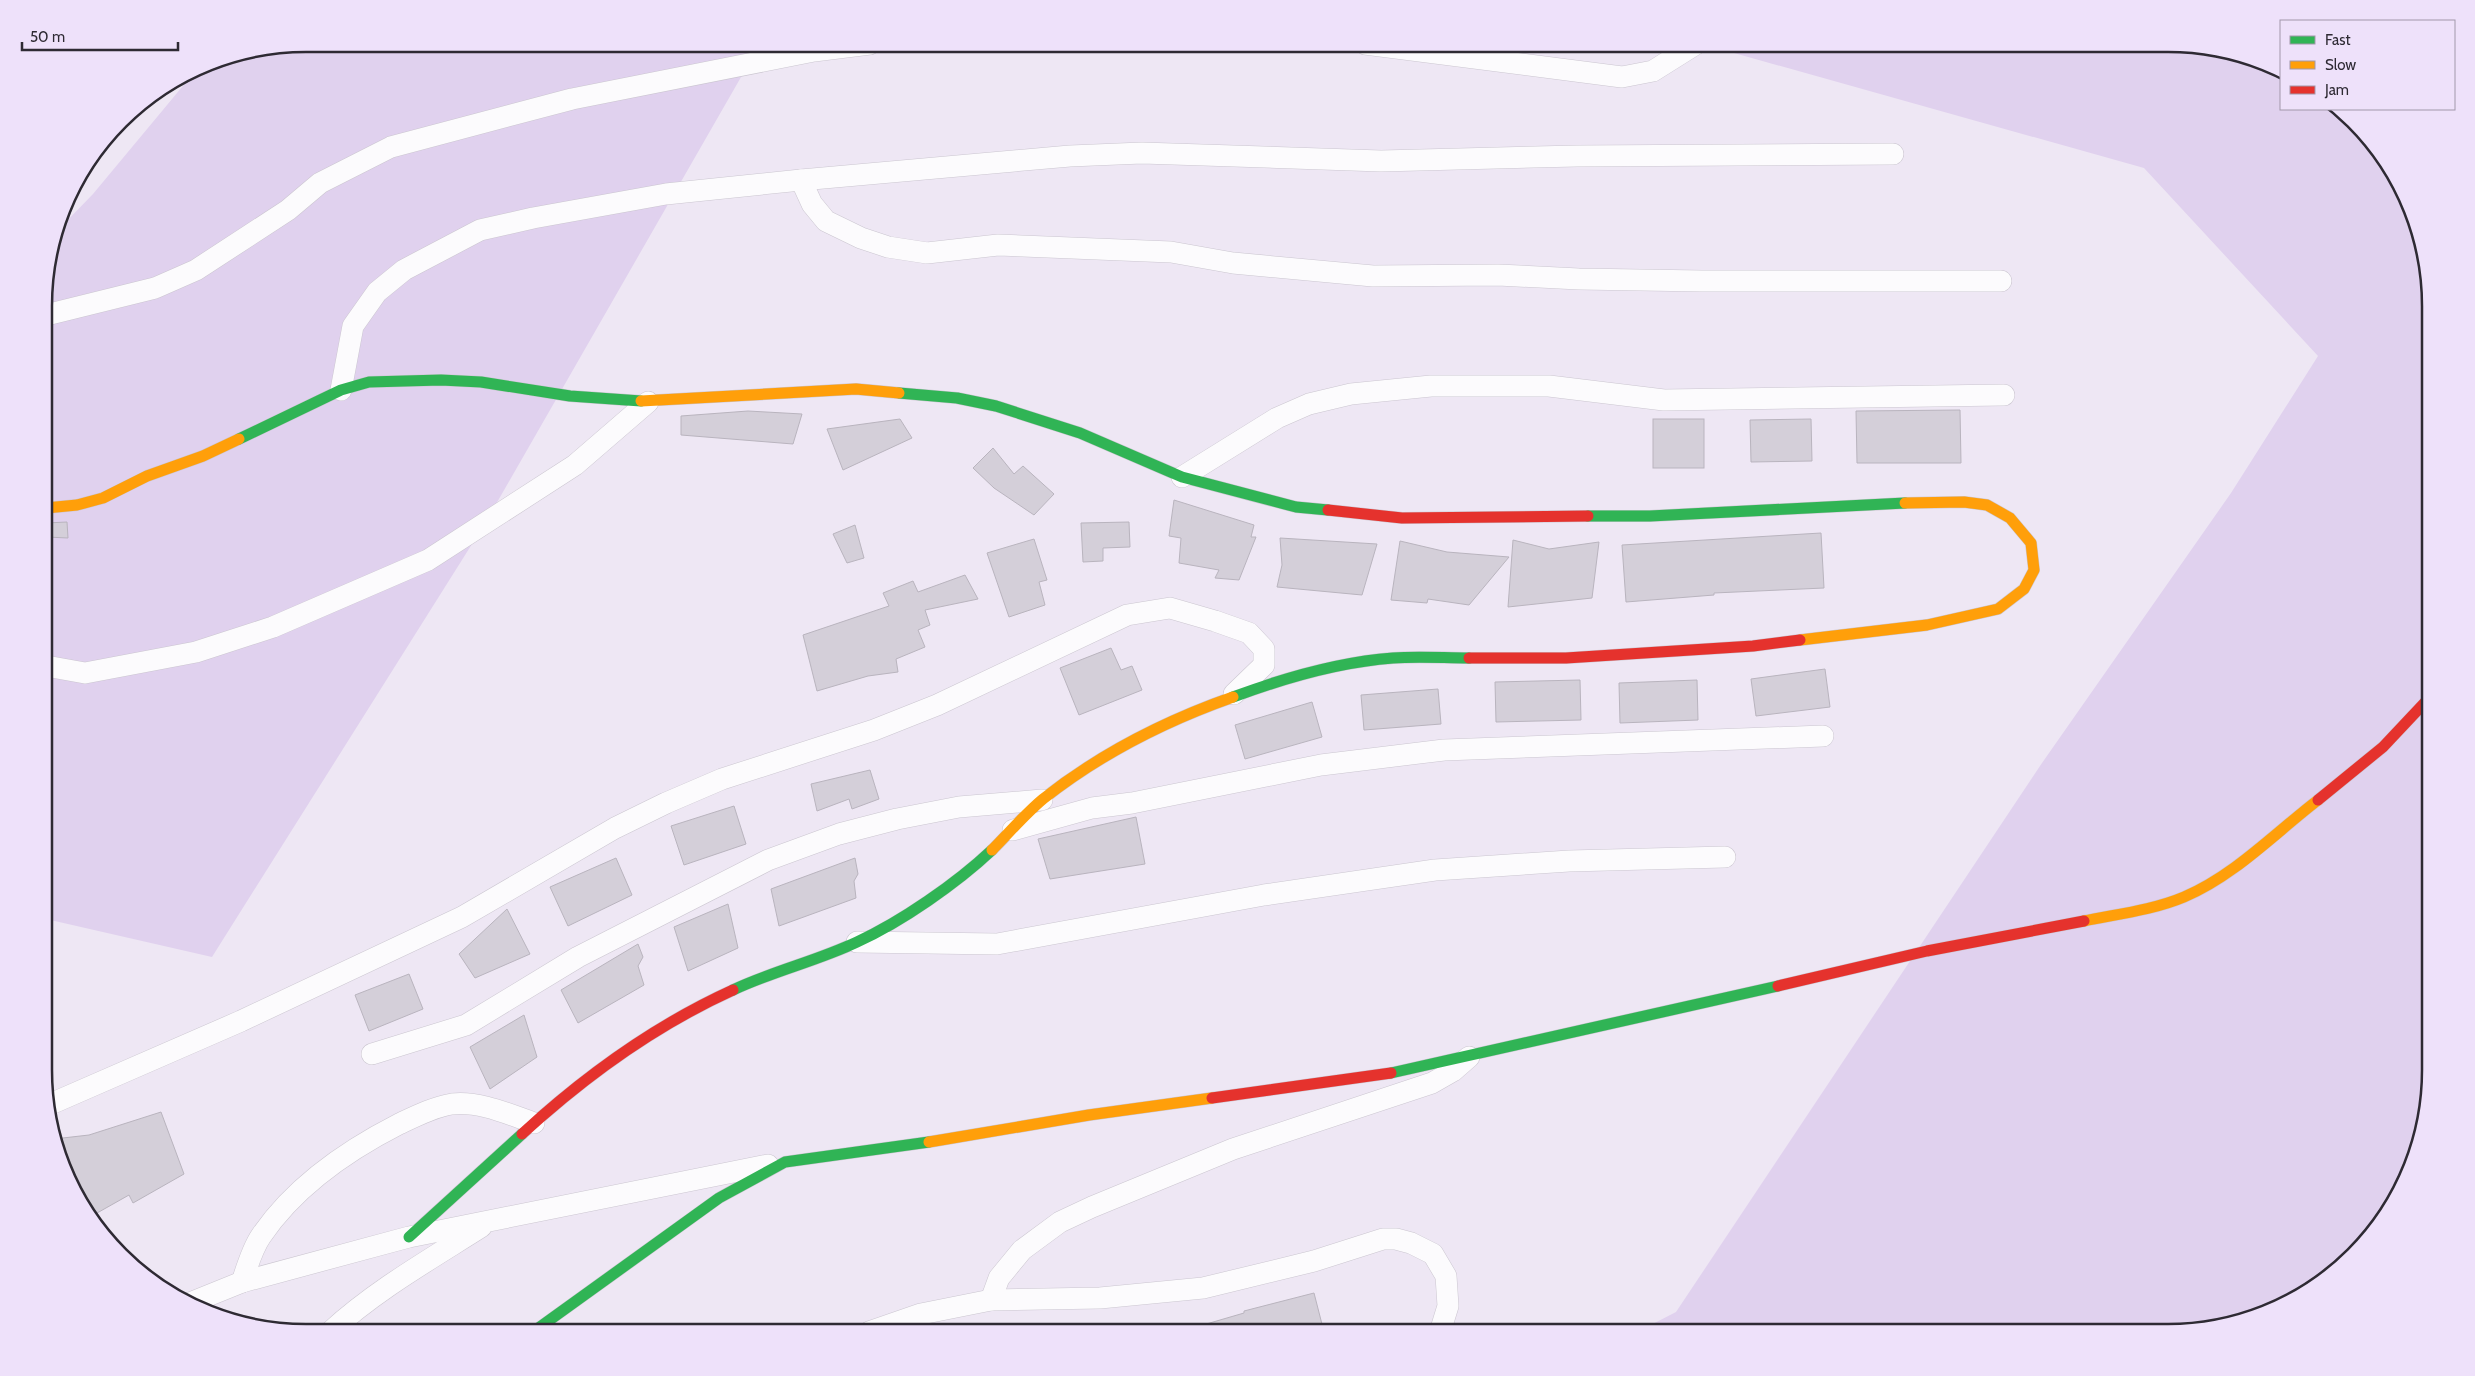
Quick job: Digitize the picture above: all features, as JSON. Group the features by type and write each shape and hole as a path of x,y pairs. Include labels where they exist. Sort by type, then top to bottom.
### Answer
{"street":[{"path":"52,314 155,288 196,270 288,210 320,183 391,147 572,99 809,52"},
{"path":"1427,52 1622,77 1653,71 1683,52"},
{"path":"341,390 353,326 377,292 404,270 480,230 533,218 666,194 1060,157 1142,153 1381,161 1577,156 1892,154"},
{"path":"802,180 812,204 826,221 861,238 888,247 927,253 998,244 1171,252 1233,263 1373,276 1498,275 1579,279 1712,281 2001,281"},
{"path":"52,507 77,505 103,498 147,476 204,456 341,390 369,382 441,380 481,382 570,396 648,402 856,389 957,398 996,406 1080,433 1182,477 1296,507 1402,518 1650,516 1874,503 1964,502 1987,505 2010,518 2031,543 2034,570 2024,589 1998,609 1927,625 1753,646 1566,658 1393,658 1329,668 1274,682 1159,727 1094,762 1042,800 974,868 906,914 857,942 758,978 700,1005 608,1064 534,1123 409,1237"},
{"path":"1182,477 1277,418 1309,404 1351,394 1431,386 1548,386 1664,400 2004,395"},
{"path":"52,667 84,673 196,652 273,627 428,560 575,465 648,402"},
{"path":"55,1102 241,1021 462,917 615,828 666,803 722,778 874,730 937,706 1127,615 1170,608 1215,620 1249,633 1264,649 1264,665 1229,698"},
{"path":"199,1299 242,1282 409,1237 492,1220 785,1162 885,1149 1089,1115 1391,1073 1700,1005 1927,951 2140,910 2196,891 2218,878 2360,767 2405,726 2422,706"},
{"path":"1013,830 1092,808 1132,803 1321,765 1444,750 1823,736"},
{"path":"372,1054 466,1025 578,958 768,860 839,834 897,819 959,807 1042,800"},
{"path":"857,942 997,944 1264,895 1435,870 1569,861 1725,857"},
{"path":"991,1300 999,1278 1022,1250 1060,1222 1148,1182 1233,1149 1432,1083 1453,1071 1471,1055"},
{"path":"242,1282 260,1237 278,1214 334,1160 386,1131 436,1108 452,1104 470,1104 501,1111 534,1123"},
{"path":"544,1324 651,1245 720,1198 785,1162"},
{"path":"339,1324 369,1299 401,1276 492,1220"},
{"path":"892,1324 921,1314 991,1300 1100,1298 1203,1288 1314,1261 1383,1239 1396,1239 1411,1243 1434,1254 1446,1276 1448,1306 1442,1324"}],"shaded area":[{"path":"307,52 755,52 484,525 212,957 52,920 52,307 57,257 66,225 68,220 93,194 184,85 209,72 257,57"},
{"path":"1726,52 2168,52 2218,57 2250,66 2280,79 2280,110 2329,110 2348,127 2380,165 2403,209 2418,257 2422,290 2422,1086 2418,1119 2403,1167 2380,1211 2370,1224 2348,1249 2310,1281 2266,1304 2218,1319 2168,1324 1653,1324 1676,1312 2042,763 2231,493 2318,356 2144,168"}],"building":[{"path":"1960,410 1961,463 1857,463 1856,411"},
{"path":"748,411 802,414 793,444 681,435 681,416"},
{"path":"900,419 912,438 843,470 827,429"},
{"path":"1653,419 1704,419 1704,468 1653,468"},
{"path":"1811,419 1812,461 1751,462 1750,420"},
{"path":"993,448 1014,474 1023,466 1054,494 1034,515 994,488 973,468"},
{"path":"1174,500 1254,525 1251,537 1256,537 1239,580 1215,578 1219,570 1179,563 1181,538 1169,536"},
{"path":"67,522 68,538 52,537 52,523"},
{"path":"1129,522 1130,547 1103,548 1103,561 1083,562 1081,523"},
{"path":"855,525 864,558 847,563 833,534"},
{"path":"1821,533 1824,588 1714,593 1714,595 1626,602 1622,545"},
{"path":"1280,538 1377,544 1362,595 1277,587 1282,565"},
{"path":"1034,539 1047,580 1039,582 1045,605 1009,617 987,553"},
{"path":"1513,540 1549,549 1599,542 1592,598 1508,607"},
{"path":"1400,541 1447,552 1509,557 1469,605 1428,599 1427,603 1391,600"},
{"path":"965,575 978,599 925,610 930,625 918,630 925,647 896,659 898,672 868,676 817,691 803,635 889,606 883,593 913,581 918,592"},
{"path":"1111,648 1121,670 1132,666 1142,690 1079,715 1060,668"},
{"path":"1825,669 1830,707 1756,716 1751,679"},
{"path":"1580,680 1581,720 1496,722 1495,682"},
{"path":"1697,680 1698,720 1620,723 1619,683"},
{"path":"1438,689 1441,724 1364,730 1361,695"},
{"path":"1312,702 1322,737 1245,759 1235,725"},
{"path":"870,770 879,799 852,809 849,799 817,811 811,784"},
{"path":"734,806 746,844 684,865 671,826"},
{"path":"1136,817 1145,864 1050,879 1038,839"},
{"path":"616,858 632,895 568,926 550,887"},
{"path":"855,858 858,874 854,881 856,898 779,926 771,889"},
{"path":"728,904 738,948 688,971 674,927"},
{"path":"507,909 530,954 475,978 459,954"},
{"path":"638,944 643,957 638,966 644,985 578,1023 561,990"},
{"path":"409,974 423,1009 369,1031 355,995"},
{"path":"524,1015 537,1057 490,1089 470,1047"},
{"path":"161,1112 184,1174 133,1203 129,1195 97,1213 72,1167 62,1138 89,1135"},
{"path":"1314,1293 1322,1324 1206,1324 1244,1313 1244,1311"}],"traffic: fast":[{"path":"239,439 341,390 369,382 441,380 481,382 570,396 641,401"},
{"path":"899,393 957,398 996,406 1080,433 1182,477 1296,507 1328,510"},
{"path":"1588,516 1650,516 1905,503"},
{"path":"1233,697 1292,677 1352,663 1402,657 1469,658"},
{"path":"733,990 842,949 874,934 928,901 992,850"},
{"path":"1391,1073 1778,986"},
{"path":"409,1237 522,1134"},
{"path":"544,1324 719,1198 785,1162 929,1142"}],"traffic: slow":[{"path":"641,401 856,389 899,393"},
{"path":"52,507 77,505 103,498 147,476 203,456 239,439"},
{"path":"1800,640 1927,625 1998,609 2024,589 2034,570 2031,543 2010,518 1987,505 1964,502 1905,503"},
{"path":"992,850 1043,799 1087,767 1158,728 1233,697"},
{"path":"2084,921 2160,905 2184,897 2202,888 2237,866 2318,800"},
{"path":"929,1142 1089,1115 1212,1098"}],"traffic: jam":[{"path":"1328,510 1402,518 1588,516"},
{"path":"1469,658 1566,658 1753,646 1800,640"},
{"path":"2318,800 2383,747 2422,706"},
{"path":"1778,986 1927,951 2084,921"},
{"path":"522,1134 570,1092 622,1054 676,1019 733,990"},
{"path":"1212,1098 1391,1073"}]}
